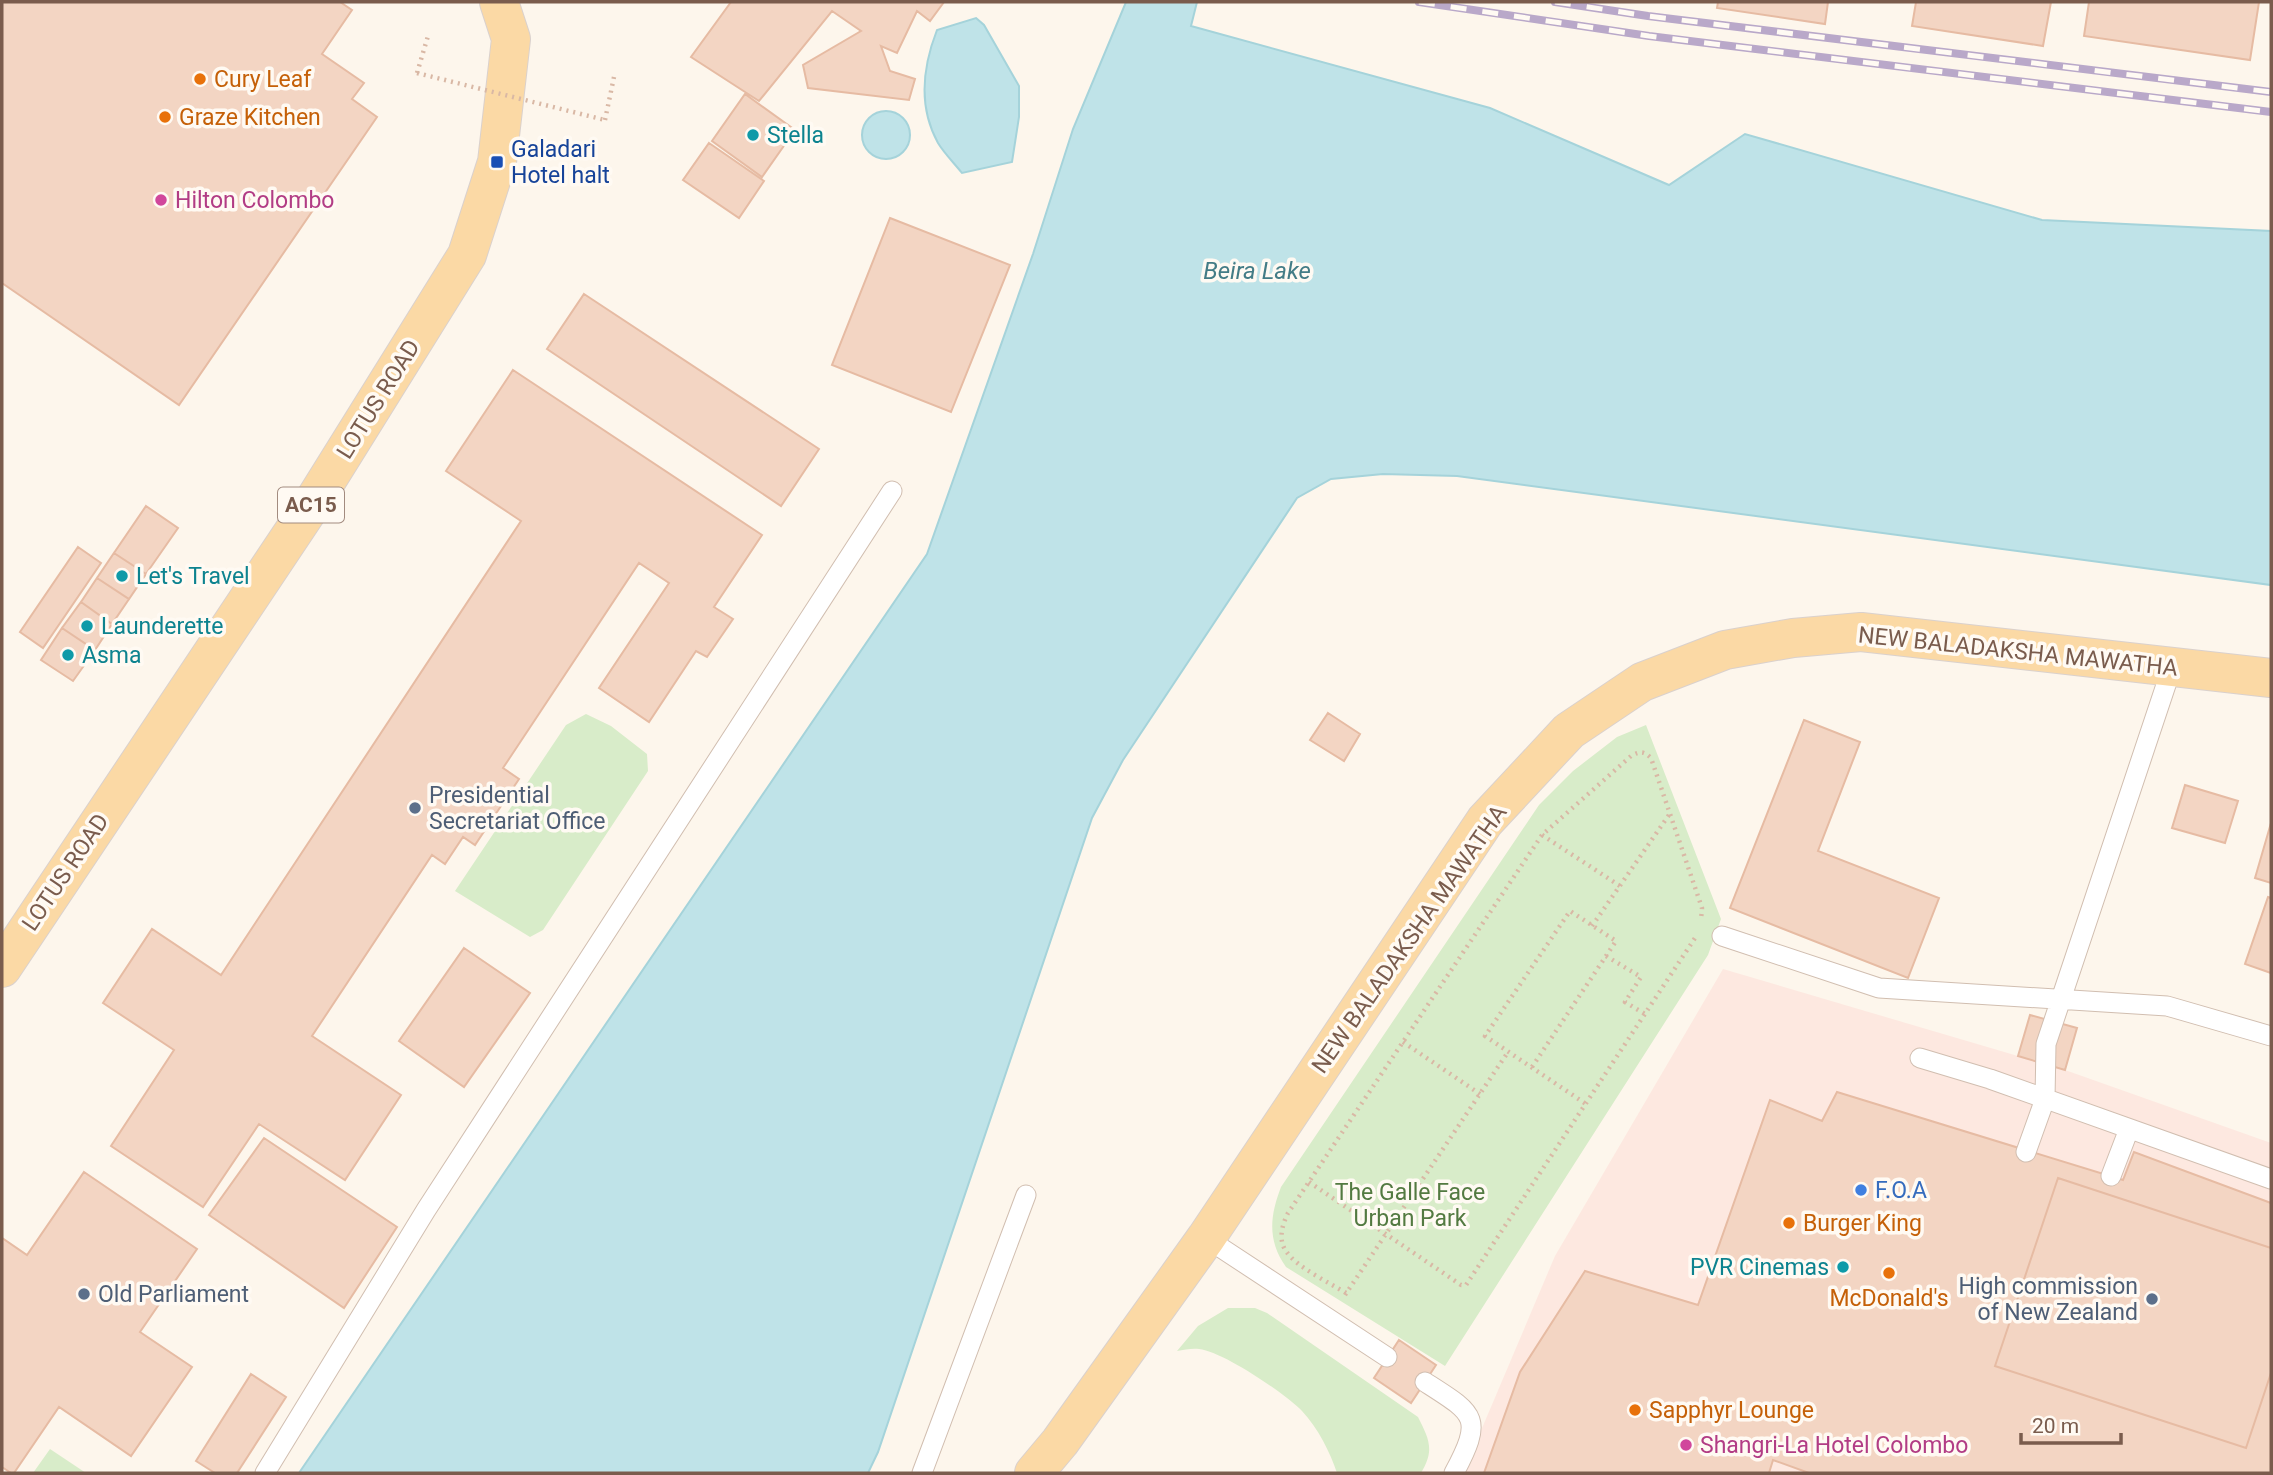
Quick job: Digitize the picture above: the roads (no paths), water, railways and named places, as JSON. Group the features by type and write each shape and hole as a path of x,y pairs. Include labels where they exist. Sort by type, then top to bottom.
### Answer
{"main road":[{"name":"LOTUS ROAD","path":"2,968 312,504 467,256 497,162 511,39 499,2"},
{"name":"NEW BALADAKSHA MAWATHA","path":"1034,1473 1060,1442 1206,1238 1485,821 1569,731 1642,682 1724,650 1793,638 1861,632 2271,678"}],"lane":[{"path":"265,1473 434,1198 892,491"},
{"path":"2026,1152 2045,1098 2046,1044 2172,667"},
{"path":"1721,936 1879,988 2167,1006 2271,1036"},
{"path":"1920,1058 1990,1079 2271,1179"},
{"path":"2111,1176 2129,1129"},
{"path":"922,1473 1027,1195"},
{"path":"1206,1238 1387,1357"},
{"path":"1425,1382 1467,1413 1473,1427 1466,1450 1454,1473"}],"water":[{"name":"Beira Lake","path":"1126,2 1197,2 1191,26 1490,108 1669,185 1745,134 2042,220 2271,231 2271,585 1457,476 1383,474 1331,479 1297,498 1123,760 1092,818 878,1452 868,1473 299,1473 927,554 1033,254 1073,129"},
{"path":"976,18 984,25 1019,86 1019,117 1012,162 962,173 940,147 927,115 926,72 937,30"},
{"path":"886,111 903,118 910,135 903,152 886,159 869,152 862,135 869,118"}],"railway":[{"path":"1419,2 1649,36 2271,112"},
{"path":"1555,2 1648,16 2271,92"}],"place":[{"name":"Cury Leaf","path":"200,79"},
{"name":"Graze Kitchen","path":"165,117"},
{"name":"Stella","path":"753,135"},
{"name":"Galadari Hotel halt","path":"497,162"},
{"name":"Hilton Colombo","path":"161,200"},
{"name":"Let's Travel","path":"122,576"},
{"name":"Launderette","path":"87,626"},
{"name":"Asma","path":"68,655"},
{"name":"Presidential Secretariat Office","path":"415,808"},
{"name":"F.O.A","path":"1861,1190"},
{"name":"Burger King","path":"1789,1223"},
{"name":"PVR Cinemas","path":"1843,1267"},
{"name":"McDonald's","path":"1889,1273"},
{"name":"Old Parliament","path":"84,1294"},
{"name":"High commission of New Zealand","path":"2152,1299"},
{"name":"Sapphyr Lounge","path":"1635,1410"},
{"name":"Shangri-La Hotel Colombo","path":"1686,1445"}],"park label":[{"name":"The Galle Face Urban Park","path":"1410,1205"}]}
